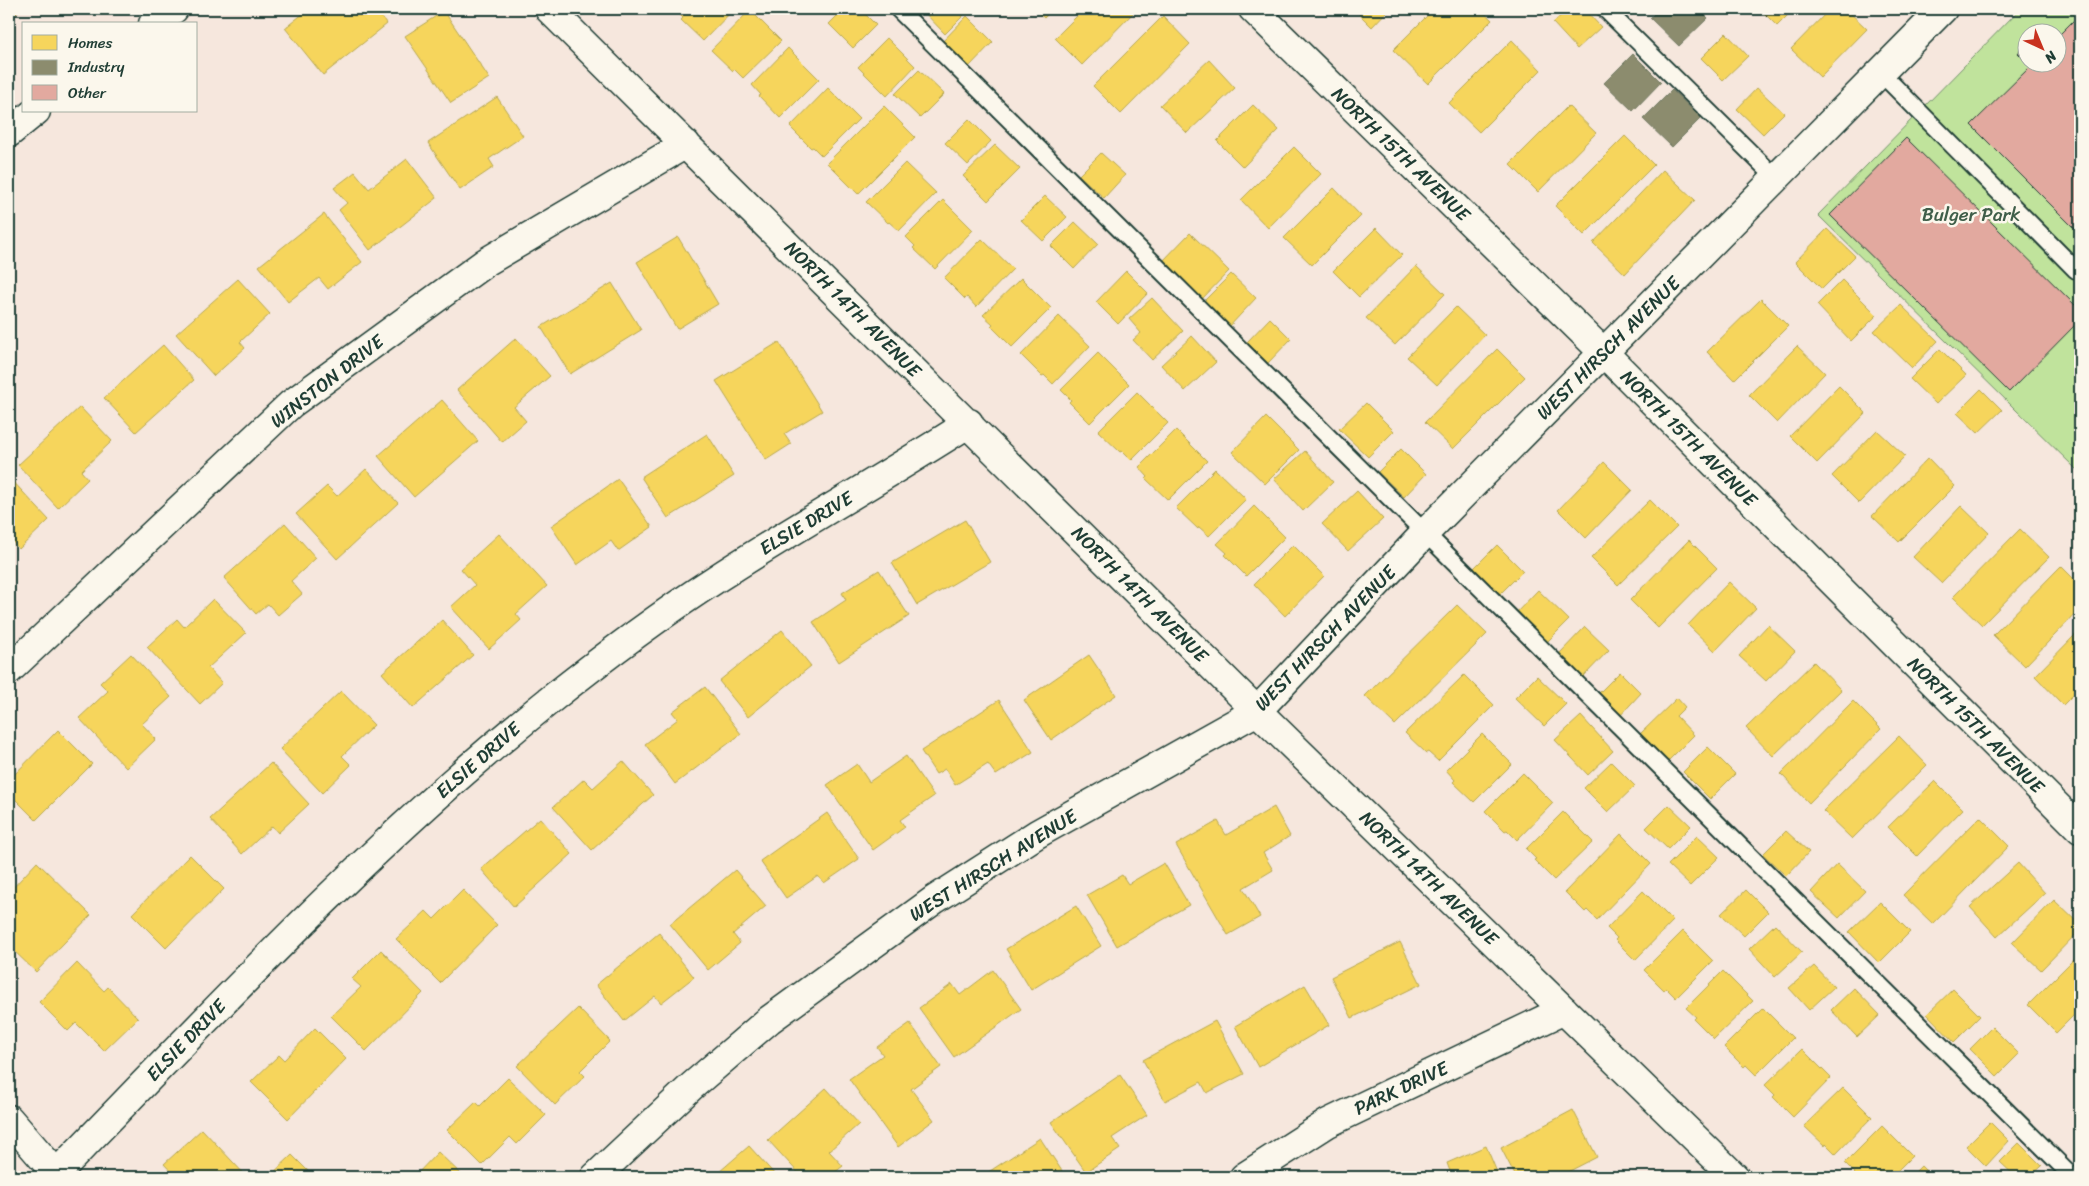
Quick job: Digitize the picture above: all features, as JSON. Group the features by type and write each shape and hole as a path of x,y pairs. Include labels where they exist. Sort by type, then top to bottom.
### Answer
{"street":[{"path":"156,22 174,9"},
{"name":"NORTH 14TH AVENUE","path":"549,9 969,423 1257,711 1735,1177"},
{"name":"NORTH 15TH AVENUE","path":"1253,9 1604,353 2080,829"},
{"name":"WEST HIRSCH AVENUE","path":"595,1177 692,1086 769,1020 918,911 1037,834 1257,711 1425,533 1943,9"},
{"path":"9,133 35,112"},
{"name":"WINSTON DRIVE","path":"9,670 291,404 486,262 686,144"},
{"name":"ELSIE DRIVE","path":"56,1176 296,927 376,850 539,708 643,630 716,579 969,423"},
{"name":"PARK DRIVE","path":"1244,1177 1328,1123 1564,1010"},
{"path":"9,1119 56,1176"}],"lane":[{"path":"898,9 2073,1177"},
{"path":"1605,9 1776,178"},
{"path":"1881,73 2076,270"}],"green space":[{"name":"Bulger Park","path":"2020,9 2080,9 2080,473 1818,215"}],"building: Homes":[{"path":"9,9 16,9 18,12 9,20"},
{"path":"309,9 325,9 328,13 333,9 375,9 387,24 323,75 285,28"},
{"path":"674,9 734,9 703,41 681,20 683,18"},
{"path":"844,9 860,9 876,25 853,48 829,24"},
{"path":"923,9 970,9 945,34"},
{"path":"1034,9 1053,9 1044,18"},
{"path":"1084,9 1137,9 1082,65 1055,38"},
{"path":"1354,9 1389,9 1372,27"},
{"path":"1434,9 1480,9 1492,20 1428,84 1393,50"},
{"path":"1568,9 1584,9 1601,27 1577,49 1553,23"},
{"path":"1760,9 1794,9 1777,26"},
{"path":"1830,9 1846,9 1867,29 1820,77 1791,49"},
{"path":"750,10 781,41 743,78 711,50"},
{"path":"444,11 489,78 451,103 405,36"},
{"path":"967,16 993,42 967,69 941,43"},
{"path":"1163,16 1190,44 1121,114 1093,86"},
{"path":"1726,33 1748,56 1723,80 1701,58"},
{"path":"887,38 915,66 887,96 858,67"},
{"path":"1512,40 1541,70 1479,132 1449,103"},
{"path":"788,48 819,79 780,118 759,96 761,95 752,85"},
{"path":"1209,60 1235,88 1187,133 1160,105"},
{"path":"919,70 944,94 920,118 895,94"},
{"path":"828,88 859,119 822,156 790,127"},
{"path":"1757,88 1784,113 1763,134 1737,109"},
{"path":"497,97 523,136 489,159 494,167 460,190 428,143"},
{"path":"1253,105 1279,130 1243,167 1217,141"},
{"path":"884,106 915,137 858,194 827,163"},
{"path":"1568,106 1596,133 1538,192 1510,164"},
{"path":"969,119 991,141 968,165 945,143"},
{"path":"1625,136 1654,165 1584,235 1555,206"},
{"path":"995,145 1020,169 988,201 963,176"},
{"path":"1294,147 1321,174 1268,228 1241,200"},
{"path":"1101,153 1125,175 1104,198 1079,175"},
{"path":"407,159 437,198 370,250 339,210 347,203 334,188 355,172 369,189"},
{"path":"905,163 936,193 899,231 866,202"},
{"path":"1663,170 1695,200 1625,274 1593,243"},
{"path":"1334,188 1361,216 1312,265 1284,238"},
{"path":"1045,196 1067,217 1043,241 1021,220"},
{"path":"943,200 973,230 935,269 913,248 915,246 906,237"},
{"path":"324,214 362,262 328,289 319,278 288,302 259,266"},
{"path":"1075,222 1098,244 1074,269 1051,246"},
{"path":"1376,228 1402,255 1359,297 1333,271"},
{"path":"1827,229 1855,256 1822,289 1795,262"},
{"path":"1190,233 1229,271 1200,301 1161,263"},
{"path":"678,237 718,304 677,329 637,262"},
{"path":"982,239 1013,269 976,307 944,278"},
{"path":"1416,266 1445,294 1395,345 1366,318"},
{"path":"1126,271 1148,293 1118,324 1096,302"},
{"path":"1231,274 1256,298 1228,328 1202,303"},
{"path":"1021,278 1051,308 1012,347 983,315"},
{"path":"238,279 270,314 240,342 245,348 214,376 176,334"},
{"path":"1842,280 1877,315 1851,341 1817,305"},
{"path":"612,283 641,330 570,374 541,327"},
{"path":"1152,298 1183,331 1152,360 1133,340 1141,333 1129,319"},
{"path":"1761,299 1788,326 1734,380 1707,352"},
{"path":"1901,305 1938,341 1912,368 1874,331"},
{"path":"1456,307 1485,335 1437,385 1407,357"},
{"path":"1059,316 1090,346 1053,384 1021,355"},
{"path":"1270,318 1291,339 1268,363 1247,342"},
{"path":"1192,336 1216,362 1185,391 1161,365"},
{"path":"516,338 550,376 514,407 526,421 502,442 457,390"},
{"path":"779,342 822,411 784,434 791,444 766,460 716,381"},
{"path":"163,345 194,380 136,432 104,398"},
{"path":"1797,346 1825,373 1777,423 1749,395"},
{"path":"1497,349 1525,377 1453,449 1425,422"},
{"path":"1940,349 1966,375 1936,404 1910,379"},
{"path":"1098,353 1129,384 1090,423 1069,402 1071,400 1061,390"},
{"path":"1839,386 1866,413 1817,463 1790,436"},
{"path":"1981,389 2002,410 1978,433 1957,413"},
{"path":"1137,392 1168,423 1131,460 1098,431"},
{"path":"442,400 478,441 414,497 378,456"},
{"path":"1366,403 1394,431 1368,457 1339,429"},
{"path":"80,407 112,441 81,471 88,479 58,508 18,465"},
{"path":"1266,417 1299,450 1265,484 1232,452"},
{"path":"1176,430 1207,461 1168,500 1146,479 1148,477 1139,467"},
{"path":"1877,430 1905,456 1859,503 1832,476"},
{"path":"707,434 734,476 668,518 641,477"},
{"path":"1401,449 1426,474 1404,497 1378,472"},
{"path":"1305,451 1333,482 1303,511 1274,479"},
{"path":"1928,458 1955,486 1899,542 1872,516"},
{"path":"1604,462 1632,490 1586,538 1558,510"},
{"path":"366,469 398,503 337,559 296,514 327,486 337,496"},
{"path":"1215,469 1246,499 1209,536 1199,527 1198,529 1176,508"},
{"path":"9,477 49,520 19,549 11,540 9,542"},
{"path":"618,479 652,527 618,551 611,541 577,565 551,526"},
{"path":"1357,491 1383,519 1348,551 1322,524"},
{"path":"1650,500 1677,527 1618,585 1591,558"},
{"path":"1254,506 1285,537 1246,576 1217,544"},
{"path":"1961,506 1989,533 1941,583 1913,557"},
{"path":"965,520 990,562 917,605 892,563"},
{"path":"285,523 316,558 291,581 302,594 278,615 268,604 256,614 224,578"},
{"path":"2020,529 2049,557 1982,625 1953,597"},
{"path":"499,534 547,586 516,614 521,620 489,649 451,607 475,585 461,569"},
{"path":"1689,540 1717,568 1658,628 1630,600"},
{"path":"1293,545 1324,576 1285,616 1254,584"},
{"path":"1497,545 1523,571 1499,595 1473,569"},
{"path":"2061,566 2080,585 2080,609 2025,666 1993,635"},
{"path":"879,570 909,616 839,662 813,622 846,600 842,593"},
{"path":"1729,582 1756,608 1715,651 1688,625"},
{"path":"1538,590 1569,620 1546,643 1515,614"},
{"path":"213,599 246,633 208,668 222,683 200,704 147,647 177,619 184,627"},
{"path":"1457,605 1487,634 1395,725 1365,696"},
{"path":"442,620 473,655 413,708 382,673"},
{"path":"1768,625 1795,651 1766,681 1739,656"},
{"path":"1585,627 1609,650 1583,677 1559,654"},
{"path":"782,630 811,666 748,717 719,681"},
{"path":"2077,633 2080,636 2080,688 2063,705 2035,676"},
{"path":"131,654 171,697 142,724 156,739 126,768 79,718 108,691 100,683"},
{"path":"1089,655 1116,695 1051,740 1024,700"},
{"path":"1814,662 1841,690 1773,756 1746,728"},
{"path":"1620,672 1641,693 1619,717 1597,695"},
{"path":"1464,675 1494,705 1438,761 1428,752 1426,753 1405,733"},
{"path":"1537,676 1566,704 1544,726 1515,698"},
{"path":"705,687 741,734 675,784 645,744 678,719 672,712"},
{"path":"341,691 374,725 342,756 351,765 322,793 280,749"},
{"path":"1677,698 1685,707 1676,716 1694,735 1667,762 1639,735"},
{"path":"999,700 1033,752 996,775 988,764 955,785 945,769 936,774 921,751"},
{"path":"1853,701 1881,729 1809,803 1781,774"},
{"path":"1581,716 1613,751 1588,775 1555,740"},
{"path":"58,730 92,764 36,820 9,793 9,780"},
{"path":"1482,734 1512,764 1474,802 1453,782 1455,780 1446,770"},
{"path":"1899,736 1927,765 1852,839 1823,811"},
{"path":"1708,747 1735,774 1710,799 1683,772"},
{"path":"906,756 934,796 900,820 905,827 873,850 827,785 857,764 869,782"},
{"path":"623,761 653,795 592,850 553,807 584,779 593,788"},
{"path":"1611,762 1635,786 1608,812 1584,788"},
{"path":"271,763 309,804 278,833 272,826 242,854 210,819"},
{"path":"1523,773 1553,803 1517,840 1485,811"},
{"path":"1935,781 1963,809 1917,856 1888,827"},
{"path":"1669,805 1691,826 1668,849 1646,828"},
{"path":"1274,807 1290,836 1263,853 1273,870 1243,888 1260,917 1228,935 1176,845 1218,821 1226,835"},
{"path":"1563,812 1593,842 1554,880 1526,849"},
{"path":"827,813 859,859 824,883 818,876 786,898 760,861"},
{"path":"1980,817 2009,846 1933,924 1903,895"},
{"path":"540,818 572,854 514,907 481,869"},
{"path":"1786,831 1809,852 1786,876 1763,854"},
{"path":"1621,834 1651,864 1597,920 1587,910 1585,912 1565,892"},
{"path":"1697,836 1719,857 1690,886 1668,865"},
{"path":"190,855 224,889 166,948 132,914"},
{"path":"37,862 91,915 36,972 10,947 9,949 9,892"},
{"path":"1164,863 1189,905 1117,946 1087,895 1122,875 1128,884"},
{"path":"2018,863 2045,893 1997,937 1970,907"},
{"path":"1837,864 1865,891 1839,918 1811,892"},
{"path":"735,870 766,906 733,934 740,943 708,970 670,924"},
{"path":"463,890 497,925 440,983 396,939 426,911 434,919"},
{"path":"1746,890 1768,912 1744,936 1721,914"},
{"path":"1643,891 1673,921 1635,960 1615,940 1617,938 1607,928"},
{"path":"2054,900 2080,925 2080,930 2041,970 2012,943"},
{"path":"1880,902 1910,932 1879,963 1849,932"},
{"path":"1076,906 1101,946 1031,990 1006,949"},
{"path":"1775,924 1802,952 1775,977 1749,949"},
{"path":"1683,931 1713,961 1676,998 1666,988 1664,990 1644,970"},
{"path":"659,933 694,977 661,1003 655,996 624,1021 596,985"},
{"path":"1400,942 1421,984 1352,1018 1331,977"},
{"path":"381,950 423,993 366,1051 331,1016 361,987 352,979"},
{"path":"2080,953 2080,1009 2056,1033 2028,1005"},
{"path":"77,963 104,991 108,987 138,1018 104,1051 76,1023 68,1031 39,1002"},
{"path":"1814,966 1834,987 1809,1010 1789,988"},
{"path":"993,970 1021,1009 954,1057 919,1008 952,984 960,995"},
{"path":"1723,971 1753,1001 1714,1039 1686,1008"},
{"path":"1305,985 1329,1025 1258,1067 1235,1026"},
{"path":"1854,988 1880,1015 1857,1037 1831,1010"},
{"path":"1953,989 1980,1016 1954,1042 1927,1014"},
{"path":"578,1008 610,1041 580,1071 585,1076 555,1105 517,1066"},
{"path":"1763,1008 1793,1038 1756,1075 1746,1065 1744,1067 1724,1047"},
{"path":"1215,1021 1244,1074 1207,1093 1201,1082 1165,1101 1143,1060"},
{"path":"910,1023 941,1067 911,1089 934,1120 898,1147 849,1079 883,1055 877,1047"},
{"path":"1992,1027 2019,1054 1997,1076 1970,1049"},
{"path":"315,1028 346,1059 288,1119 251,1082 279,1055 284,1060"},
{"path":"1802,1049 1831,1078 1793,1117 1773,1097 1775,1095 1765,1085"},
{"path":"1120,1075 1147,1115 1112,1138 1120,1149 1086,1172 1051,1122"},
{"path":"508,1078 546,1115 517,1144 510,1137 482,1165 447,1130 476,1102 480,1106"},
{"path":"826,1088 859,1124 829,1151 843,1166 829,1177 802,1177 768,1140"},
{"path":"1843,1088 1872,1117 1836,1154 1804,1126"},
{"path":"1573,1110 1597,1157 1558,1177 1516,1177 1501,1148"},
{"path":"1990,1122 2009,1141 1986,1166 1966,1146"},
{"path":"1882,1126 1912,1156 1891,1177 1855,1177 1853,1175 1855,1173 1845,1163"},
{"path":"202,1129 247,1177 176,1177 164,1164"},
{"path":"1040,1138 1066,1177 981,1177"},
{"path":"2019,1143 2042,1166 2030,1177 2016,1177 2000,1162"},
{"path":"749,1146 777,1177 724,1177 719,1172"},
{"path":"1486,1146 1499,1177 1445,1177 1451,1174 1447,1163"},
{"path":"438,1152 464,1177 414,1177"},
{"path":"292,1155 310,1173 307,1177 269,1177"},
{"path":"1921,1166 1932,1177 1910,1177"}],"building: Industry":[{"path":"1659,9 1699,9 1708,18 1679,46 1650,18"},
{"path":"1633,54 1661,82 1633,111 1604,83"},
{"path":"1672,90 1701,118 1672,147 1643,119"}],"building: Other":[{"path":"2080,14 2080,224 2075,229 1971,125 2025,72 2066,72 2066,28"},
{"path":"1906,138 2080,310 2080,320 2009,392 1830,215"}]}
